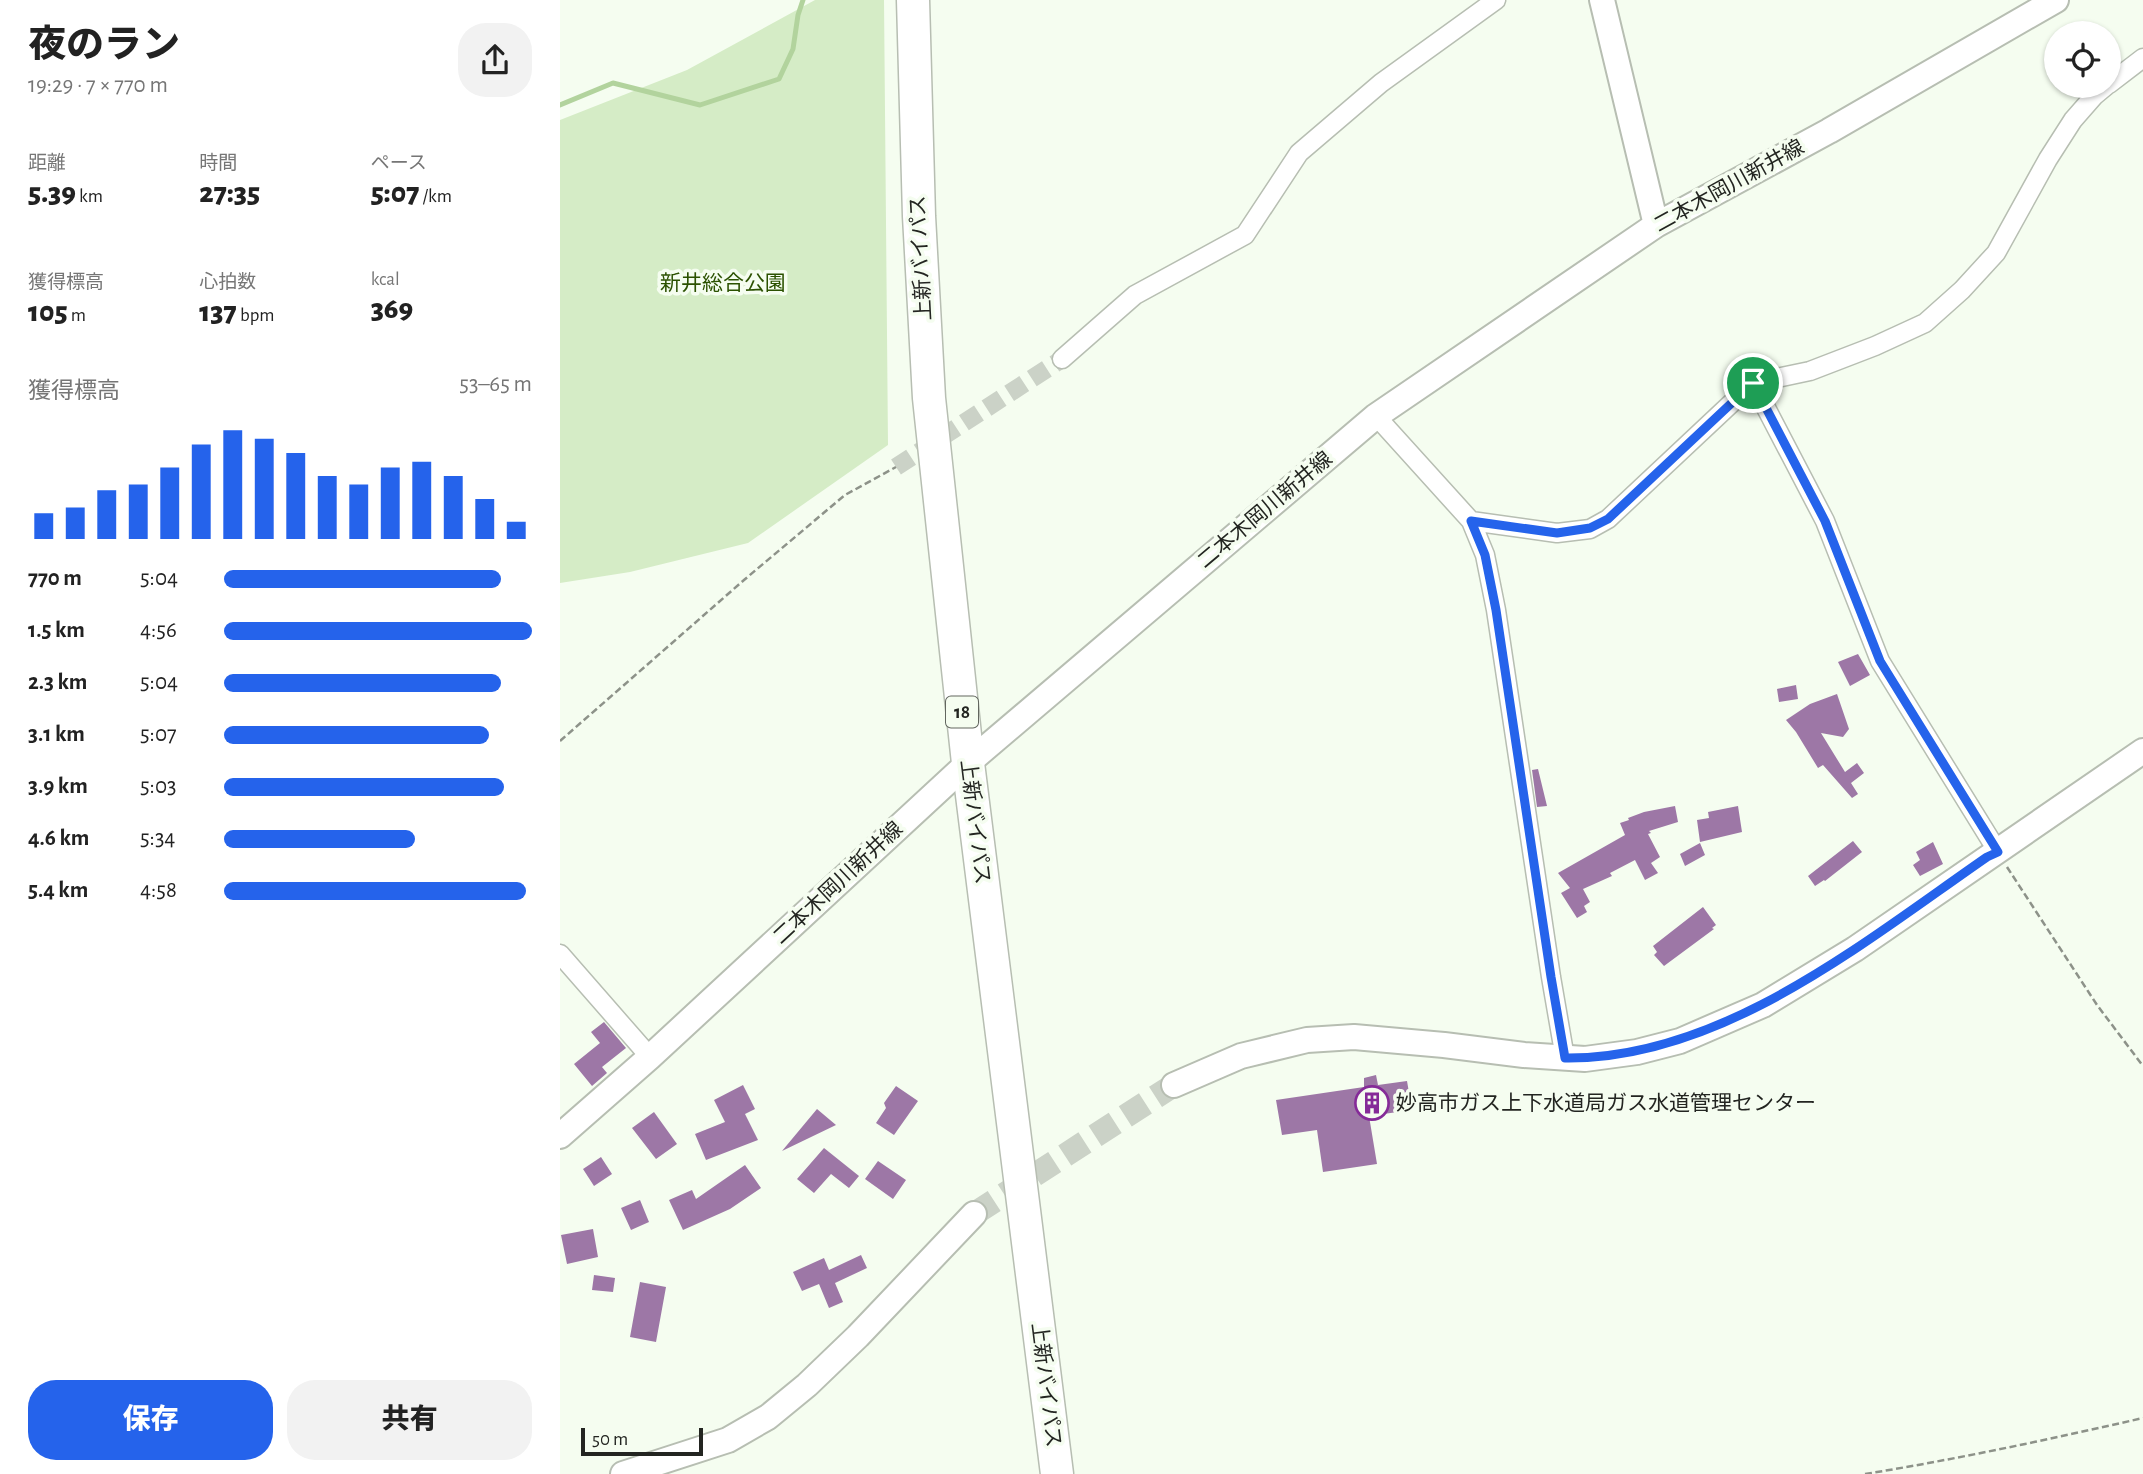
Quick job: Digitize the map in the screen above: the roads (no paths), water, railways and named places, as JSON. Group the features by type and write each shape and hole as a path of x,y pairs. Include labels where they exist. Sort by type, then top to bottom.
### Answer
{"highway":[{"name":"上新バイパス","path":"913,0 919,216 929,398 968,763 1057,1474"}],"main road":[{"path":"1602,0 1656,225"},
{"name":"二本木岡川新井線","path":"560,1136 650,1057 968,763 1376,416 1656,225 1829,131 2056,0"},
{"path":"1174,1085 1241,1056 1307,1041 1354,1037 1586,1059 1637,1052 1680,1041 1763,1004 1855,949 2143,751"},
{"path":"623,1474 728,1440 768,1417 850,1344 974,1214"}],"street":[{"path":"1062,359 1135,295 1245,234 1299,153 1381,83 1496,0"},
{"path":"2121,75 2143,58"},
{"path":"1471,521 1557,533 1590,528 1608,519 1753,383 1810,371 1925,323 1962,290 1996,253 2048,159 2092,98"},
{"path":"1753,383 1825,521 1880,661 1998,852"},
{"path":"1376,416 1471,521 1485,555 1496,610 1565,1058"},
{"path":"560,954 650,1057"}],"waterway":[{"path":"560,105 613,83 700,105 779,79 793,49 803,0"}],"tunnel":[{"path":"896,467 1062,359"},
{"path":"974,1214 1174,1085"}],"place":[{"name":"妙高市ガス上下水道局ガス水道管理センター","path":"1372,1103"}],"park label":[{"name":"新井総合公園","path":"723,283"}]}
